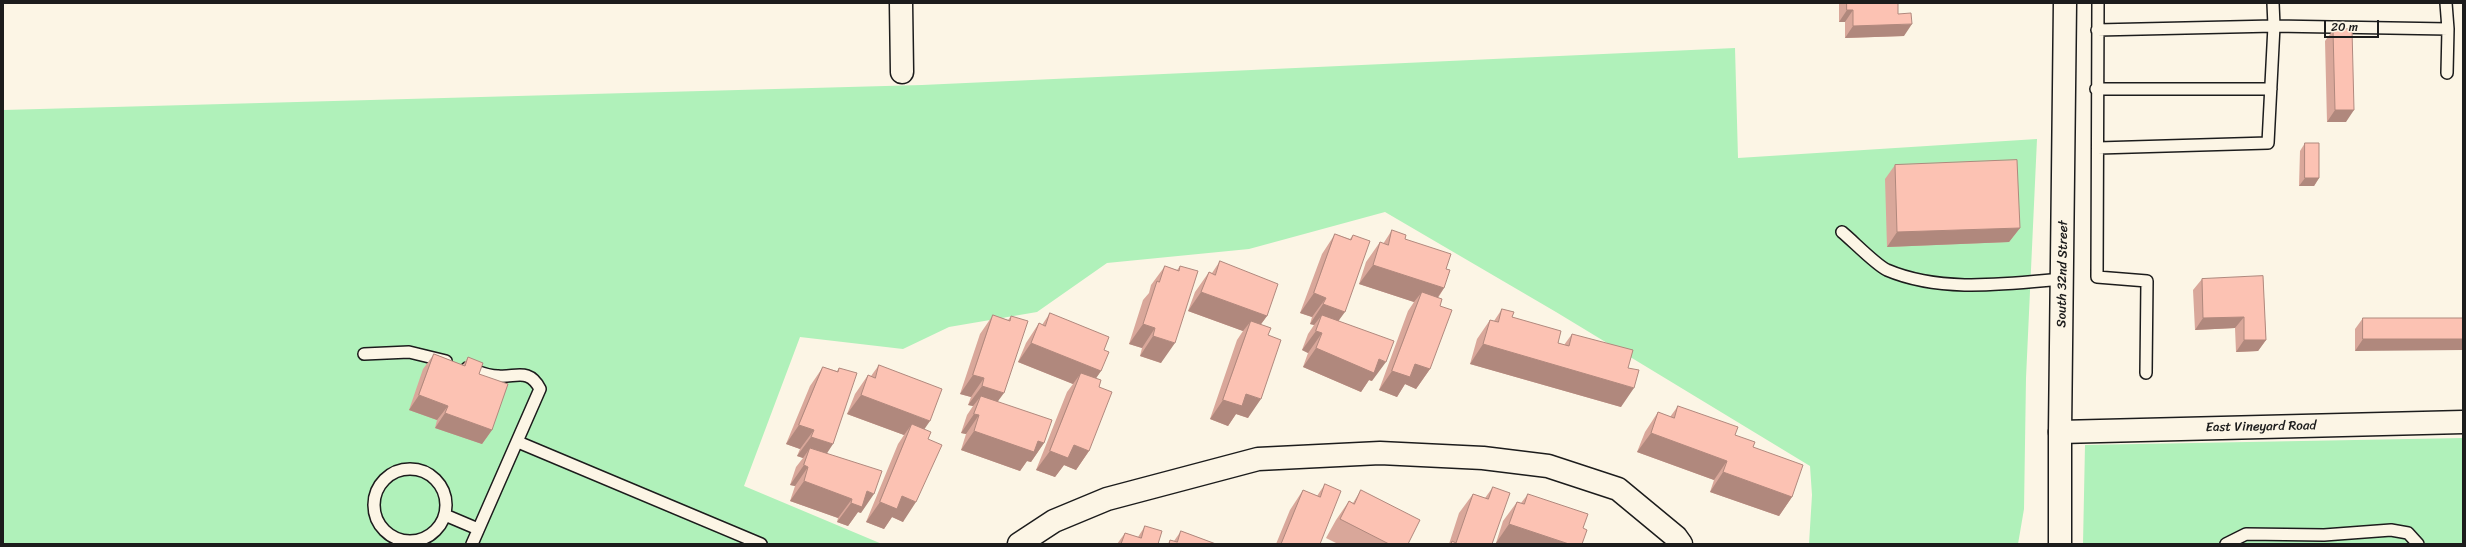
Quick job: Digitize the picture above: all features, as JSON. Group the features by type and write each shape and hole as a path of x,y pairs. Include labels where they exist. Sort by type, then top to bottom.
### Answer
{"street":[{"path":"901,3 902,72"},
{"name":"South 32nd Street","path":"2060,544 2065,3"},
{"name":"East Vineyard Road","path":"2060,432 2463,422"},
{"path":"1019,544 1054,521 1107,499 1258,459 1380,453 1483,458 1548,466 1618,489 1676,536 1681,544"}],"lane":[{"path":"2098,3 2096,89 2098,148 2097,277 2147,281 2146,373"},
{"path":"2098,148 2268,143 2274,26 2273,3"},
{"path":"2446,3 2448,29 2447,73"},
{"path":"2097,30 2274,26 2448,29"},
{"path":"2096,89 2271,89"},
{"path":"1842,232 1886,269 1917,278 1960,285 2063,279"},
{"path":"364,354 409,352 435,357 490,375 502,376 522,374 536,382 540,389 472,544"},
{"path":"518,442 761,544"},
{"path":"404,468 420,470 434,477 445,494 445,515 434,532 425,538 404,541 386,532 379,525 375,516 374,495 385,478 394,472 404,468"},
{"path":"445,515 478,529"},
{"path":"2226,544 2246,534 2324,535 2392,530 2408,533 2418,544"}],"green space":[{"path":"1735,48 1738,158 2037,139 2026,378 2024,509 2018,544 1809,544 1812,495 1810,466 1556,312 1385,212 1249,249 1107,263 1037,312 949,327 903,349 800,337 744,486 882,544 3,544 3,110 922,85"},
{"path":"2463,438 2463,544 2083,544 2085,445"}],"building":[{"path":"1847,3 1898,3 1898,14 1911,13 1912,24 1853,26 1853,10 1847,10"},
{"path":"2352,29 2354,110 2335,110 2333,30"},
{"path":"2305,143 2319,143 2319,178 2305,178"},
{"path":"2017,160 2020,228 1897,232 1895,165"},
{"path":"1392,230 1406,235 1405,239 1451,254 1446,269 1450,270 1444,288 1373,265 1380,242 1388,245"},
{"path":"1335,234 1351,240 1353,235 1370,241 1345,312 1323,304 1326,298 1314,293"},
{"path":"1220,261 1278,284 1267,316 1201,292 1209,272 1215,275"},
{"path":"1165,266 1179,271 1180,266 1198,271 1175,343 1153,336 1155,328 1143,324 1157,281 1159,282"},
{"path":"2263,276 2266,340 2244,340 2244,317 2203,318 2202,279"},
{"path":"1422,292 1442,299 1440,306 1452,310 1430,369 1415,364 1410,377 1392,371"},
{"path":"1502,309 1514,312 1512,317 1561,331 1558,343 1569,346 1572,334 1633,350 1628,368 1639,370 1634,388 1483,344 1490,320 1498,322"},
{"path":"1050,313 1109,337 1104,350 1109,352 1101,371 1031,343 1039,323 1045,326"},
{"path":"993,315 1010,321 1011,316 1028,321 1004,393 982,386 984,378 973,375"},
{"path":"1322,315 1394,341 1386,362 1379,359 1374,373 1316,348 1322,333 1316,331"},
{"path":"2363,318 2463,318 2463,339 2363,339"},
{"path":"1251,321 1271,328 1268,335 1281,340 1261,399 1246,394 1242,406 1223,400"},
{"path":"434,354 465,366 468,357 483,363 479,374 508,384 492,430 445,413 448,406 419,395"},
{"path":"879,365 942,389 930,421 861,395 868,375 875,378"},
{"path":"823,367 838,372 839,368 857,373 833,444 811,437 814,430 799,425"},
{"path":"1081,373 1101,380 1099,387 1112,392 1089,451 1074,445 1068,458 1050,451"},
{"path":"981,396 1052,420 1044,443 1038,441 1034,452 974,431 979,415 974,414"},
{"path":"1678,406 1738,427 1735,435 1755,442 1753,447 1803,465 1792,497 1723,472 1727,461 1651,433 1658,412 1674,418"},
{"path":"912,424 931,432 928,439 942,445 916,502 902,496 897,509 880,502"},
{"path":"810,448 882,471 874,494 867,491 862,507 851,503 852,499 804,481 808,467 804,465"},
{"path":"1325,484 1341,491 1320,544 1281,544 1303,490 1320,497"},
{"path":"1493,487 1510,493 1492,544 1451,544 1452,541 1456,543 1473,494 1488,499"},
{"path":"1361,490 1420,520 1408,544 1389,544 1340,519 1349,501 1354,504"},
{"path":"1528,494 1588,514 1583,528 1587,530 1582,544 1569,544 1509,524 1517,502 1524,504"},
{"path":"1145,526 1162,531 1158,544 1121,544 1125,533 1141,538"},
{"path":"1181,531 1216,544 1169,544 1170,540 1177,542"}]}
